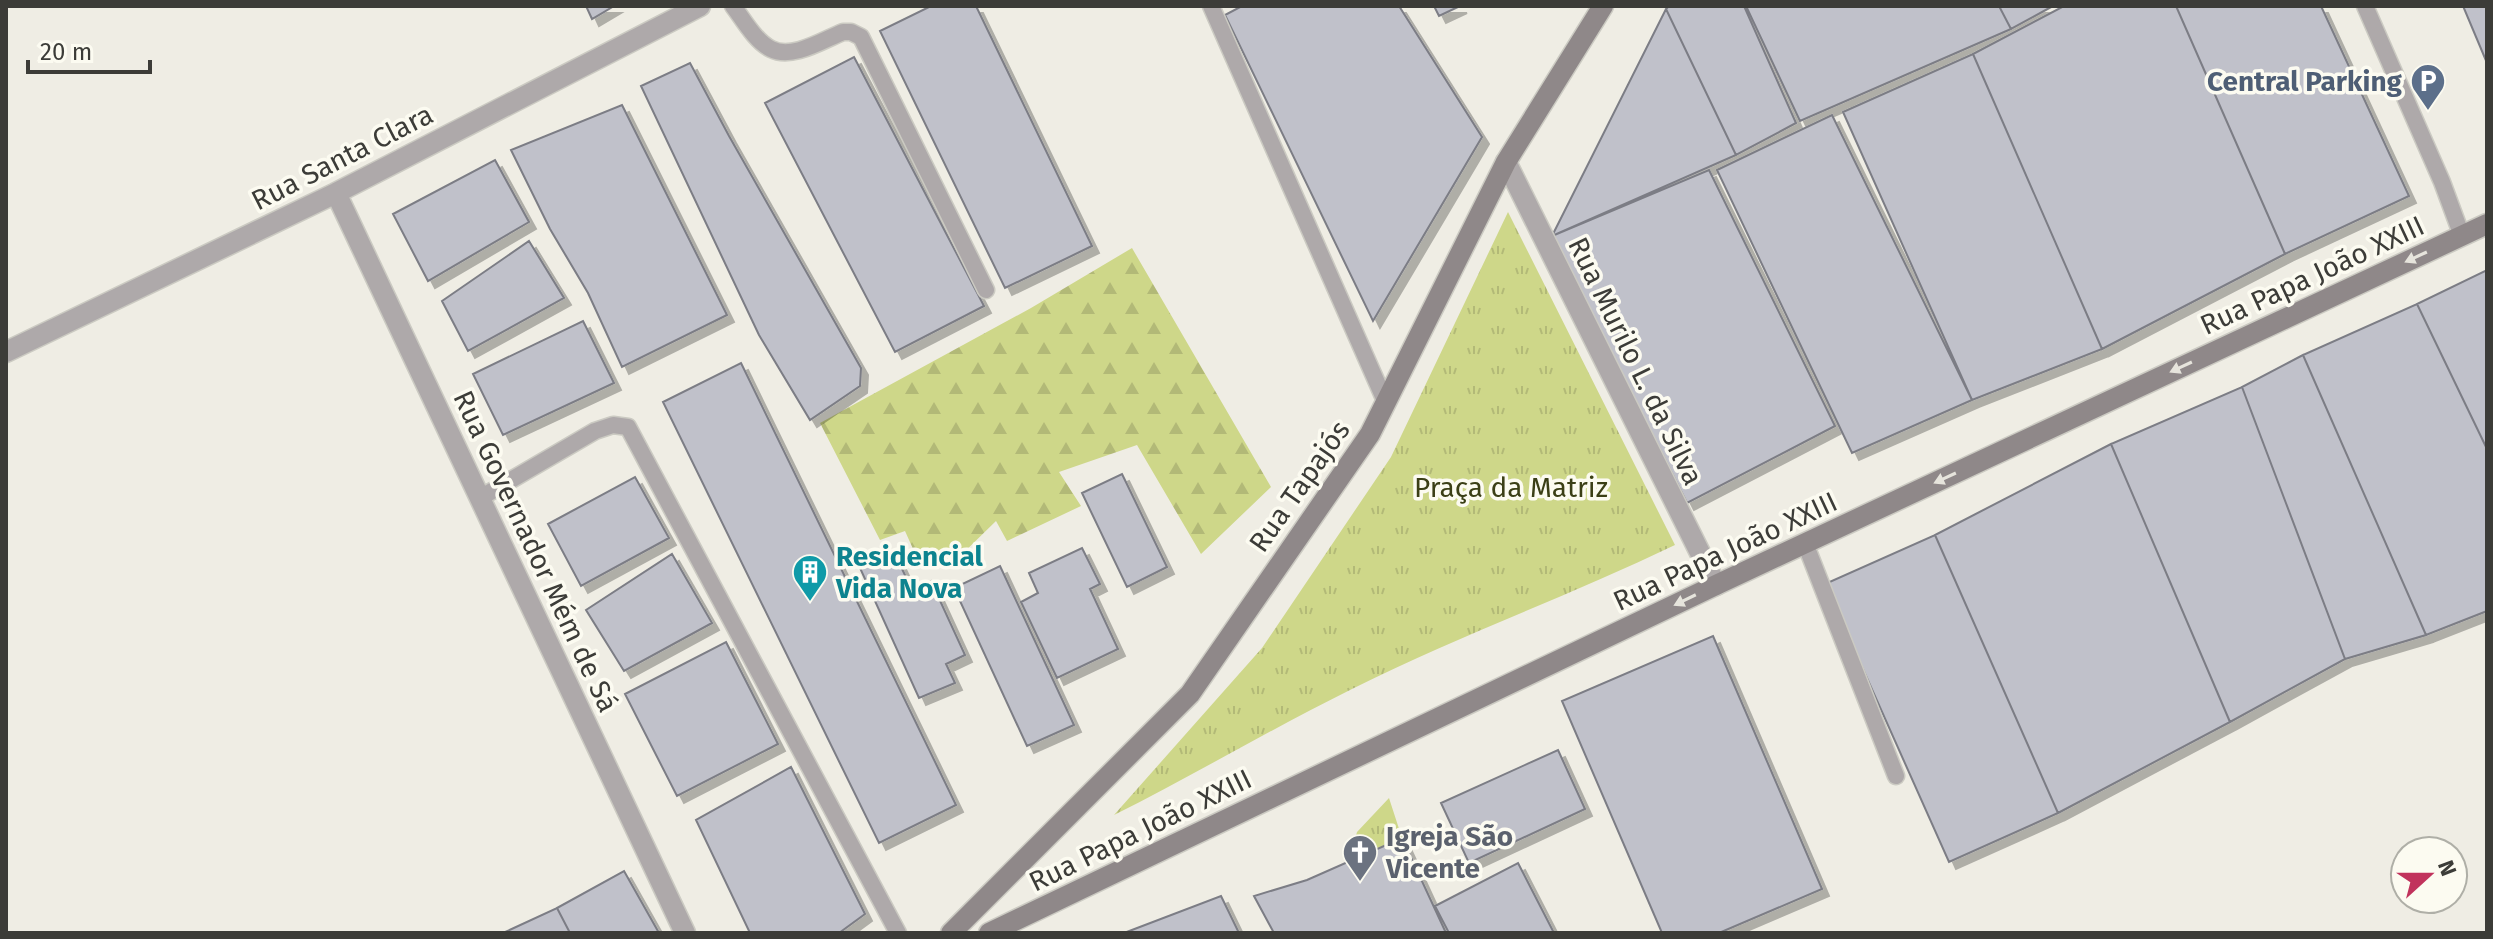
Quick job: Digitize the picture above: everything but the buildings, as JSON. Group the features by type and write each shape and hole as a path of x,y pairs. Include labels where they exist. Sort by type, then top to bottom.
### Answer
{"main road":[{"name":"Rua Tapajós","path":"951,933 1190,694 1370,434 1506,162 1603,6"},
{"name":"Rua Papa João XXIII","path":"989,933 1716,585 2487,224"}],"street":[{"name":"Rua Santa Clara","path":"6,352 336,193 700,6"},
{"name":"Rua Murilo L. da Silva","path":"1506,162 1716,585"},
{"name":"Rua Governador Mém de Sá","path":"336,193 685,933"}],"lane":[{"path":"733,6 772,50 791,52 843,32 861,37 986,290"},
{"path":"1211,6 1386,403"},
{"path":"2365,6 2442,182 2462,236"},
{"path":"480,498 595,431 613,425 628,427 898,933"},
{"path":"1805,543 1896,776"}],"green space":[{"name":"Praça da Matriz","path":"1508,212 1675,545 1392,670 1114,815 1262,648 1391,457"},
{"path":"1132,248 1271,487 1201,554 1137,445 1059,472 1081,506 1007,541 996,521 951,565 936,552 918,560 905,531 880,540 820,423 1031,308"},
{"path":"1389,798 1402,838 1349,860 1357,832"}],"place":[{"name":"Central Parking","path":"2428,112"},
{"name":"Residencial Vida Nova","path":"810,603"},
{"name":"Igreja São Vicente","path":"1360,883"}]}
